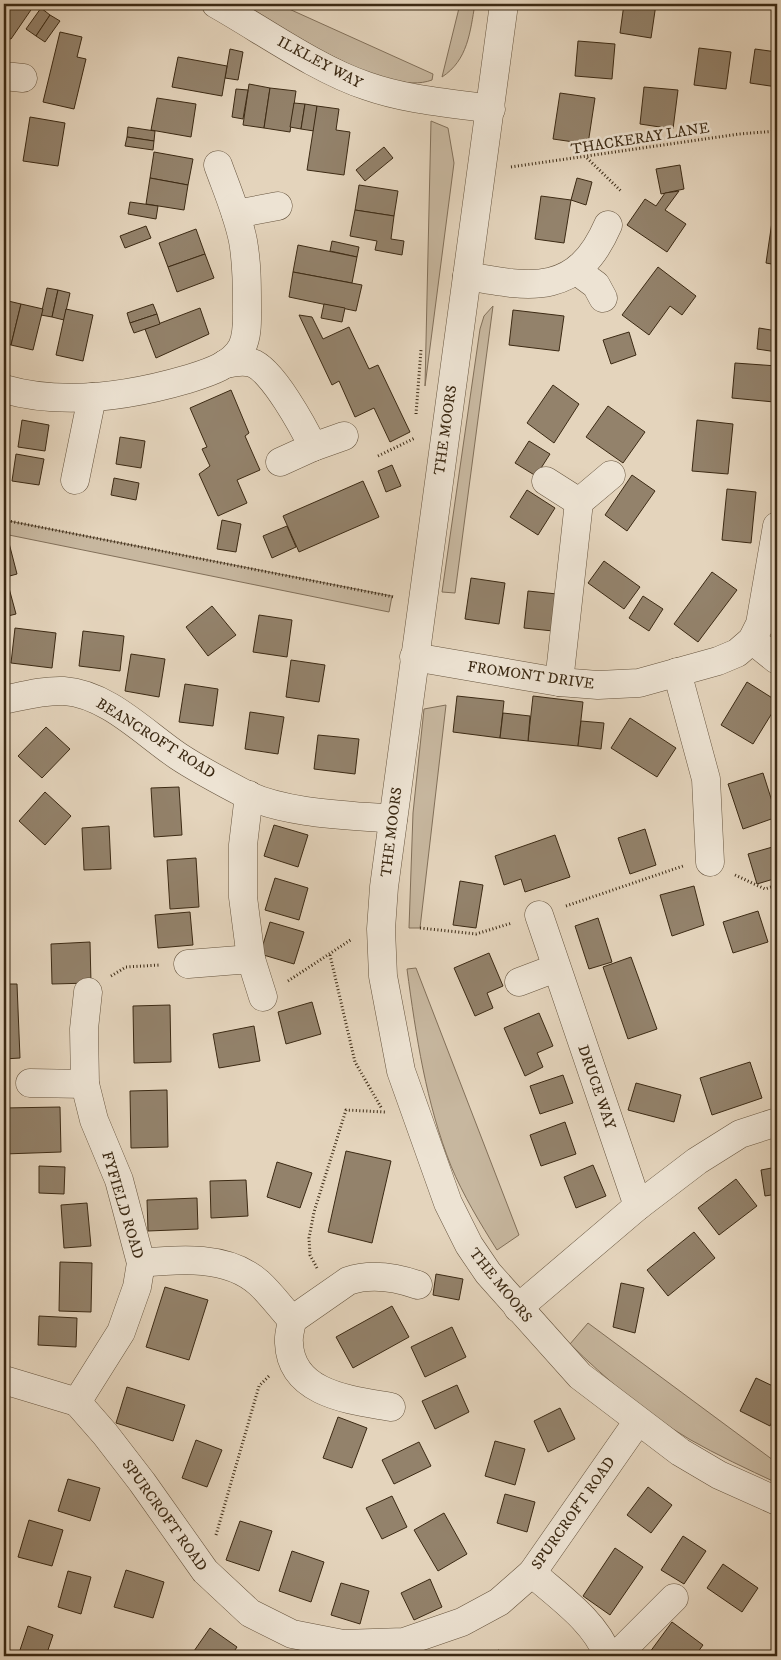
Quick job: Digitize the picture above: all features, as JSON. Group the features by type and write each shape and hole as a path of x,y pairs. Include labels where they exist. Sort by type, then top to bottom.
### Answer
{"street":[{"name":"ILKLEY WAY","path":"216,4 334,72 366,86 402,97 491,109"},
{"name":"THE MOORS","path":"504,4 392,819 381,929 383,976 400,1071 448,1203 469,1245 488,1273 518,1308 580,1376 638,1421 680,1452 703,1466 777,1501"},
{"path":"218,165 236,214 247,268 247,327 243,346 225,364"},
{"path":"236,214 278,206"},
{"path":"467,276 521,284 550,282 577,271 589,260 608,225"},
{"path":"577,271 596,285 602,298"},
{"path":"4,389 19,394 55,397 128,394 204,374 225,364 244,361 260,366 300,420 313,447"},
{"path":"75,480 92,396"},
{"path":"280,462 344,436"},
{"path":"559,682 579,502 611,475"},
{"path":"546,481 579,502"},
{"path":"777,526 760,624 752,640 777,660"},
{"name":"FROMONT DRIVE","path":"414,657 559,682 598,685 639,683 718,661 737,653 752,640"},
{"path":"677,672 706,779 710,862"},
{"name":"BEANCROFT ROAD","path":"4,700 48,691 64,691 87,696 107,705 179,757 249,796 300,810 392,819"},
{"path":"249,796 243,845 243,897 251,959 263,997"},
{"name":"DRUCE WAY","path":"539,915 638,1206"},
{"path":"188,964 251,959"},
{"path":"520,982 556,968"},
{"name":"FYFIELD ROAD","path":"77,1402 122,1332 137,1287 141,1263 119,1180 94,1120 86,1084 84,1029 88,992"},
{"path":"30,1083 86,1084"},
{"path":"518,1308 638,1206 698,1161 740,1134 777,1122"},
{"path":"141,1263 174,1260 208,1262 234,1268 258,1282 292,1320"},
{"path":"391,1408 336,1396 316,1389 303,1376 290,1355 288,1342 292,1320 348,1280 368,1277 391,1277 418,1285"},
{"path":"4,1380 77,1402"},
{"name":"SPURCROFT ROAD","path":"77,1402 106,1434 205,1571 250,1613 289,1645 404,1642 462,1622 499,1602 532,1573 638,1421"},
{"path":"532,1573 586,1621 608,1656"},
{"path":"616,1656 674,1598"}],"path":[{"name":"THACKERAY LANE","path":"507,168 586,158 739,134 777,131"},
{"path":"586,158 622,192"},
{"path":"416,419 421,350"},
{"path":"378,456 415,438 415,428"},
{"path":"4,520 392,596 422,600"},
{"path":"420,928 476,934 539,915 701,860 710,862 765,889 777,885"},
{"path":"263,997 355,938"},
{"path":"330,955 355,1062 383,1112"},
{"path":"88,992 126,967 188,964"},
{"path":"331,1292 310,1255 308,1247 314,1212 346,1110 416,1116"},
{"path":"205,1571 259,1386 290,1355"}],"shaded area":[{"path":"244,4 278,4 433,74 432,80 412,83 388,79 362,70 309,43"},
{"path":"460,4 475,4 469,35 463,54 451,70 442,77"},
{"path":"431,121 448,128 454,163 425,386"},
{"path":"493,306 455,593 442,592 480,329 484,316"},
{"path":"4,520 392,596 389,612 4,534"},
{"path":"446,705 420,928 409,928 413,813 424,709"},
{"path":"416,968 519,1235 497,1250 472,1209 451,1166 428,1094 418,1044 407,969"},
{"path":"588,1323 777,1463 777,1483 689,1439 657,1418 612,1383 570,1344"}],"building":[{"path":"4,4 35,4 11,39 4,37"},
{"path":"624,4 656,4 651,38 620,33"},
{"path":"41,8 50,15 36,36 26,29"},
{"path":"50,15 60,21 45,42 36,36"},
{"path":"60,32 82,37 77,57 86,59 74,109 43,102"},
{"path":"578,41 615,44 612,79 575,76"},
{"path":"699,48 731,52 726,89 694,85"},
{"path":"230,49 243,52 238,80 225,78"},
{"path":"755,49 777,52 777,87 750,83"},
{"path":"178,57 227,66 222,96 172,87"},
{"path":"249,84 270,88 264,128 243,125"},
{"path":"644,87 678,90 673,129 640,124"},
{"path":"270,88 296,91 290,132 264,128"},
{"path":"236,89 248,90 243,119 232,117"},
{"path":"560,93 595,98 588,144 553,139"},
{"path":"157,98 196,104 191,137 151,130"},
{"path":"294,103 305,104 301,129 290,127"},
{"path":"305,104 317,106 314,131 301,129"},
{"path":"317,106 339,109 336,130 350,132 344,175 307,170"},
{"path":"30,117 65,123 58,166 23,161"},
{"path":"128,127 155,131 154,141 127,137"},
{"path":"127,137 154,141 153,150 125,146"},
{"path":"384,147 393,158 365,181 356,170"},
{"path":"154,152 193,159 188,185 150,178"},
{"path":"680,165 684,189 661,194 656,169"},
{"path":"150,178 188,185 184,210 146,204"},
{"path":"577,178 592,182 586,205 571,200"},
{"path":"359,185 398,191 394,216 355,210"},
{"path":"679,191 665,210 686,224 667,252 627,225 645,199 656,206 665,193"},
{"path":"541,196 571,200 564,243 535,239"},
{"path":"130,202 158,206 156,219 128,214"},
{"path":"774,208 777,208 777,265 766,263"},
{"path":"355,210 394,216 391,239 404,241 402,255 375,250 377,241 350,236"},
{"path":"146,226 151,238 125,248 120,236"},
{"path":"196,229 205,254 168,267 159,243"},
{"path":"332,241 359,247 357,257 330,251"},
{"path":"298,245 357,257 352,283 293,272"},
{"path":"205,254 214,278 177,292 168,267"},
{"path":"658,267 696,296 682,315 670,306 649,335 622,315"},
{"path":"293,272 362,285 356,311 289,297"},
{"path":"47,288 58,290 52,317 41,315"},
{"path":"58,290 70,293 64,320 52,317"},
{"path":"4,300 21,304 11,345 4,343"},
{"path":"777,301 777,331 773,330"},
{"path":"21,304 43,309 33,350 11,345"},
{"path":"153,304 157,314 130,323 127,313"},
{"path":"324,304 345,308 342,322 321,318"},
{"path":"200,308 209,334 156,358 145,329"},
{"path":"66,309 93,315 83,361 56,355"},
{"path":"513,310 564,316 559,351 509,345"},
{"path":"157,314 160,324 134,333 130,323"},
{"path":"299,315 312,317 323,339 349,327 369,369 378,365 410,432 390,442 374,408 355,417 339,381 332,385"},
{"path":"759,328 777,331 777,352 757,349"},
{"path":"629,332 636,355 611,364 603,340"},
{"path":"735,363 777,366 774,402 732,398"},
{"path":"553,385 579,404 554,443 527,423"},
{"path":"231,390 249,433 245,436 260,470 237,480 247,503 218,516 199,474 210,466 202,449 207,447 190,408"},
{"path":"608,406 645,432 623,463 586,437"},
{"path":"22,420 49,425 45,451 18,447"},
{"path":"697,420 733,424 728,474 692,471"},
{"path":"120,437 145,441 141,468 116,464"},
{"path":"529,441 550,454 536,476 515,463"},
{"path":"16,454 44,459 39,485 12,481"},
{"path":"392,465 401,486 386,492 378,471"},
{"path":"632,475 655,491 627,531 605,515"},
{"path":"114,478 139,483 136,500 111,495"},
{"path":"363,481 379,517 299,552 283,516"},
{"path":"727,489 756,492 751,543 722,540"},
{"path":"527,490 555,508 538,535 510,517"},
{"path":"222,520 241,524 236,552 217,549"},
{"path":"287,526 296,547 272,558 263,536"},
{"path":"9,543 17,574 6,577 16,614 4,617 4,544"},
{"path":"604,561 640,587 624,609 588,583"},
{"path":"712,572 737,590 698,642 674,624"},
{"path":"471,578 505,583 499,624 465,619"},
{"path":"528,591 557,594 553,631 524,628"},
{"path":"643,596 663,609 649,631 629,618"},
{"path":"212,606 236,635 208,656 186,627"},
{"path":"259,615 292,620 287,657 253,652"},
{"path":"15,628 56,633 52,668 11,663"},
{"path":"83,631 124,636 120,671 79,666"},
{"path":"131,654 165,659 159,697 125,691"},
{"path":"291,660 325,665 319,702 286,697"},
{"path":"747,682 777,701 777,705 753,744 721,725"},
{"path":"185,684 218,689 213,726 179,722"},
{"path":"457,696 504,701 500,738 453,732"},
{"path":"533,696 583,702 578,746 528,741"},
{"path":"250,712 284,717 278,754 245,749"},
{"path":"503,713 530,716 528,741 500,738"},
{"path":"630,718 676,748 657,777 611,748"},
{"path":"581,721 604,723 601,749 578,746"},
{"path":"46,727 70,749 42,778 18,756"},
{"path":"318,735 359,739 355,774 314,769"},
{"path":"763,773 777,817 743,829 728,784"},
{"path":"179,787 182,835 154,837 151,788"},
{"path":"45,792 71,816 45,845 19,821"},
{"path":"274,825 308,835 298,867 264,856"},
{"path":"109,826 111,869 84,870 82,828"},
{"path":"645,829 656,865 630,874 618,838"},
{"path":"555,835 570,877 525,892 521,879 504,885 495,856"},
{"path":"776,846 777,878 757,884 748,854"},
{"path":"196,858 199,907 170,909 167,860"},
{"path":"275,878 308,888 299,920 265,910"},
{"path":"460,881 483,885 476,928 453,925"},
{"path":"694,886 704,925 672,936 660,895"},
{"path":"758,911 768,942 733,953 723,922"},
{"path":"190,912 193,945 158,948 155,915"},
{"path":"598,918 612,962 589,969 575,926"},
{"path":"270,922 304,932 294,964 260,954"},
{"path":"90,942 91,983 52,984 51,944"},
{"path":"489,953 503,986 487,993 493,1008 475,1016 454,968"},
{"path":"631,957 657,1029 628,1039 603,967"},
{"path":"4,984 17,984 20,1058 4,1059"},
{"path":"312,1002 321,1034 286,1044 278,1012"},
{"path":"170,1005 171,1062 134,1063 133,1006"},
{"path":"539,1013 553,1046 537,1053 543,1067 525,1076 504,1028"},
{"path":"254,1026 260,1061 219,1068 213,1034"},
{"path":"750,1062 762,1098 712,1115 700,1078"},
{"path":"563,1075 573,1103 540,1114 530,1086"},
{"path":"636,1083 681,1095 674,1122 628,1110"},
{"path":"167,1090 168,1147 131,1148 130,1091"},
{"path":"60,1107 61,1152 4,1154 4,1108"},
{"path":"565,1122 576,1154 541,1166 530,1135"},
{"path":"346,1151 391,1161 372,1243 328,1232"},
{"path":"277,1162 312,1173 300,1208 267,1197"},
{"path":"593,1165 606,1196 576,1208 564,1177"},
{"path":"39,1166 65,1167 64,1194 39,1193"},
{"path":"777,1167 777,1194 765,1196 761,1170"},
{"path":"736,1179 757,1206 719,1235 698,1208"},
{"path":"246,1180 248,1216 211,1218 210,1181"},
{"path":"197,1198 198,1229 148,1231 147,1200"},
{"path":"87,1203 91,1246 64,1248 61,1205"},
{"path":"694,1232 715,1258 668,1296 647,1270"},
{"path":"60,1262 92,1263 91,1312 59,1311"},
{"path":"436,1274 463,1279 459,1300 433,1295"},
{"path":"621,1283 644,1288 635,1333 613,1327"},
{"path":"165,1287 208,1300 189,1360 146,1347"},
{"path":"392,1306 409,1337 353,1368 336,1337"},
{"path":"39,1316 77,1318 76,1347 38,1345"},
{"path":"452,1327 466,1357 425,1377 411,1347"},
{"path":"756,1378 777,1388 777,1411 770,1426 740,1411"},
{"path":"457,1385 469,1412 435,1429 422,1401"},
{"path":"127,1387 185,1405 173,1441 116,1423"},
{"path":"560,1408 575,1439 548,1452 534,1421"},
{"path":"338,1417 367,1428 352,1468 323,1458"},
{"path":"196,1440 222,1450 207,1487 182,1478"},
{"path":"495,1441 525,1449 515,1485 485,1476"},
{"path":"419,1442 431,1466 394,1484 382,1460"},
{"path":"68,1479 100,1488 90,1521 58,1511"},
{"path":"648,1487 672,1505 651,1533 627,1515"},
{"path":"505,1494 535,1502 527,1532 497,1523"},
{"path":"392,1496 407,1527 382,1539 366,1508"},
{"path":"444,1513 467,1554 438,1571 414,1530"},
{"path":"29,1520 63,1530 52,1566 18,1557"},
{"path":"240,1521 272,1531 259,1571 226,1560"},
{"path":"683,1536 706,1551 684,1584 661,1570"},
{"path":"615,1548 643,1567 610,1615 583,1596"},
{"path":"292,1551 324,1562 311,1602 279,1591"},
{"path":"723,1564 758,1588 742,1612 707,1588"},
{"path":"126,1570 164,1582 153,1618 114,1607"},
{"path":"68,1571 91,1577 81,1614 58,1607"},
{"path":"430,1579 442,1607 414,1620 401,1593"},
{"path":"341,1583 369,1591 360,1624 331,1615"},
{"path":"672,1622 703,1645 695,1656 647,1656"},
{"path":"28,1626 53,1635 46,1656 18,1656"},
{"path":"210,1628 237,1647 231,1656 203,1656 194,1651"},
{"path":"498,1650 516,1656 496,1656"}]}
